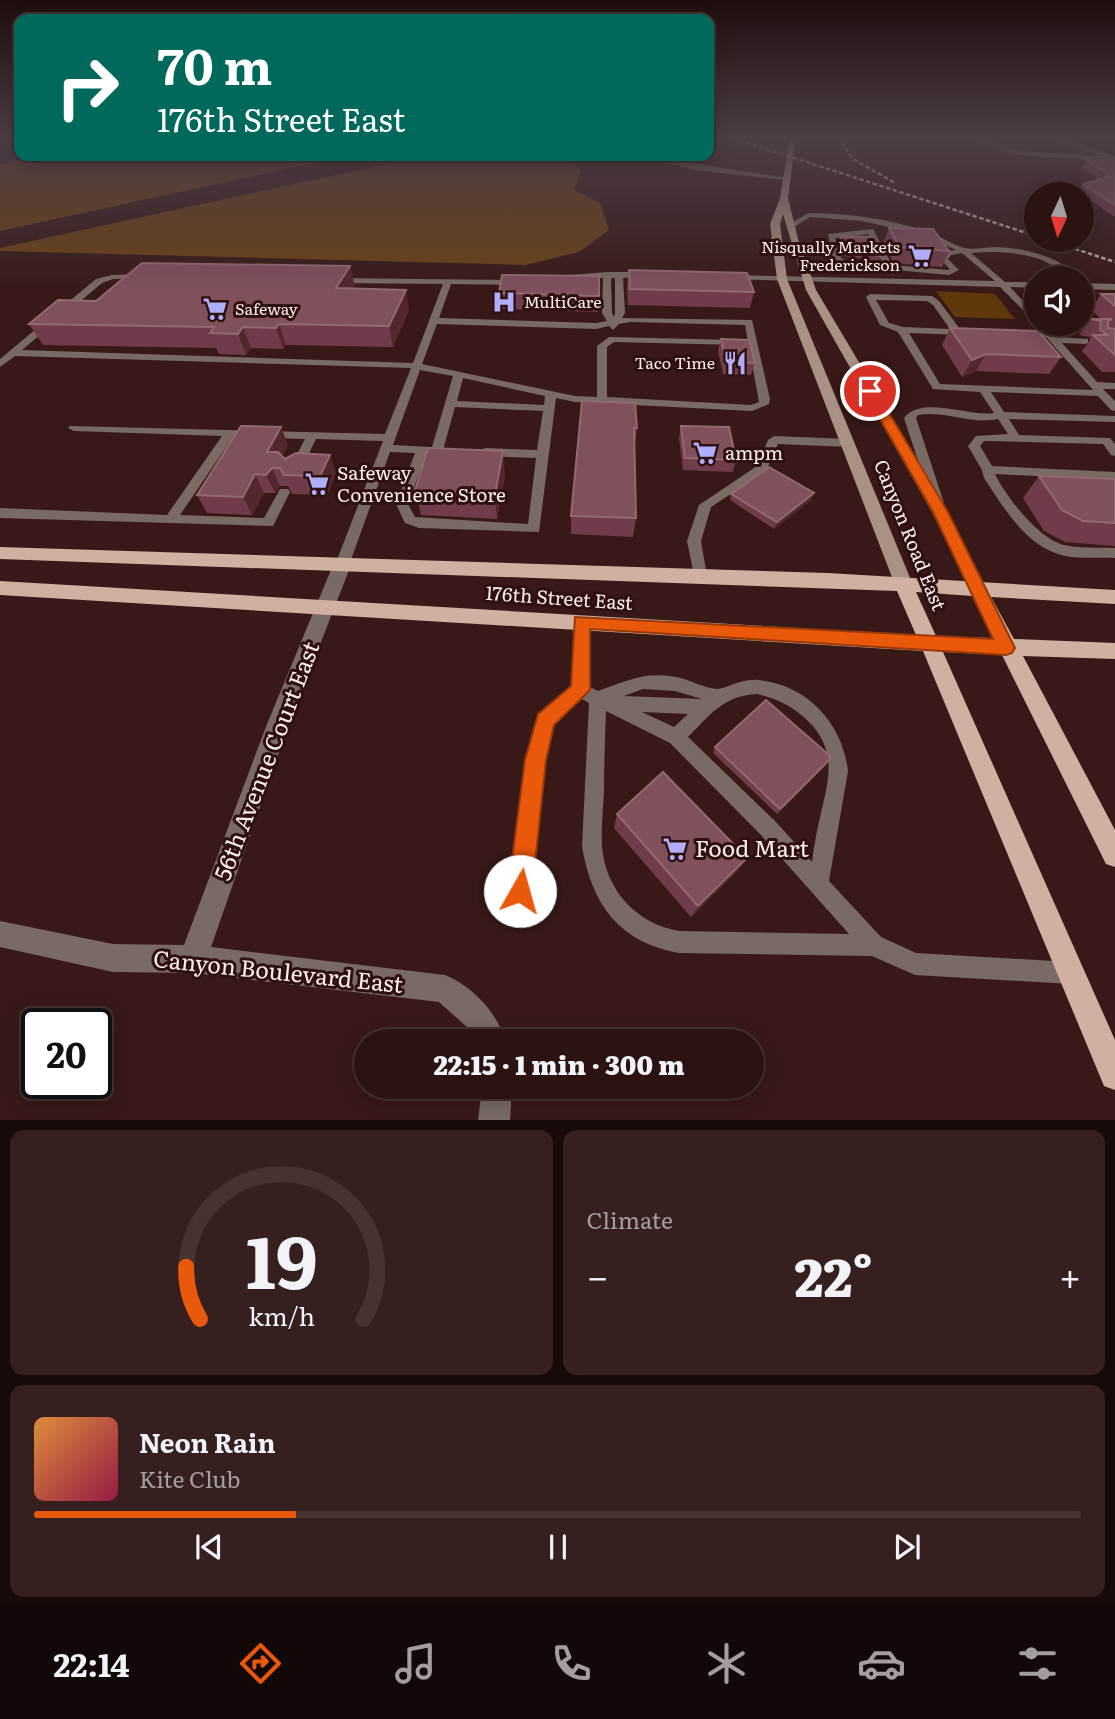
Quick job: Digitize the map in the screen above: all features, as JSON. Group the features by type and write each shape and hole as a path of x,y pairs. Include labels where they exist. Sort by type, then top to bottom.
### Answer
{"main road":[{"name":"Canyon Road East","path":"784,188 775,224 782,278 928,645 1115,1075"},
{"name":"Canyon Road East","path":"784,198 813,294 940,512 1006,648 1115,855"},
{"name":"176th Street East","path":"0,553 700,576 1115,597"},
{"name":"176th Street East","path":"0,588 327,605 928,645 1115,651"}],"street":[{"name":"56th Avenue Court East","path":"193,958 278,724 342,565"},
{"name":"Canyon Boulevard East","path":"0,934 113,958 193,958 445,989 458,1002 476,1011 485,1029"},
{"path":"494,1120 496,1099"}],"lane":[{"path":"791,225 809,215 836,216 875,221 930,236 982,264 1024,307"},
{"path":"870,231 875,221"},
{"path":"870,231 898,282"},
{"path":"870,231 831,236 837,259 845,263 953,273 955,270 944,257 981,248 1018,251 1062,266"},
{"path":"607,274 607,313 613,324"},
{"path":"554,279 607,274 663,275"},
{"path":"612,339 613,324 620,313 619,274"},
{"path":"0,363 99,281 112,277 156,276"},
{"path":"714,276 1024,285"},
{"path":"317,279 529,283"},
{"path":"342,565 448,282"},
{"path":"1094,286 1115,287"},
{"path":"957,331 936,303 929,299 870,297 885,325 902,330 982,332"},
{"path":"1094,304 1115,305"},
{"path":"64,310 76,310"},
{"path":"13,353 415,365 551,394 602,400 752,408 764,404 765,394 751,344 748,322 630,319 613,324 433,321"},
{"path":"902,330 937,387 1098,389 1115,386"},
{"path":"1006,333 1085,341"},
{"path":"1051,337 1115,408"},
{"path":"602,400 602,346 612,339 751,344"},
{"path":"74,428 312,436 444,450 450,404 458,373"},
{"path":"984,389 1016,438"},
{"path":"422,449 402,504 410,520 419,523 534,529 551,394"},
{"path":"450,404 549,408"},
{"path":"940,512 910,418 914,413 931,409 984,419 1002,415 1115,419"},
{"path":"170,520 230,433"},
{"path":"294,471 312,436"},
{"path":"1115,452 1106,441 988,437 975,442 976,451 990,478 1040,539 1066,550 1115,553"},
{"path":"700,576 694,541 705,505 762,468 774,439 848,443"},
{"path":"476,451 542,454"},
{"path":"988,470 1115,476"},
{"path":"0,513 268,523 284,492"},
{"path":"581,622 595,697 592,846 594,870 603,892 630,923 653,936 685,943 873,945 915,964 1071,974"},
{"path":"676,737 715,702 738,688 762,686 784,692 823,724 835,747 839,770 818,883"},
{"path":"595,697 676,737 768,828 873,945"},
{"path":"520,891 535,760 545,721 595,697 715,702"}],"shaded area":[{"path":"0,188 197,188 0,231"},
{"path":"275,188 575,188 600,203 609,230 579,252 525,265 0,251 0,248"},
{"path":"936,291 995,294 1015,319 955,317"}],"building":[{"path":"1094,188 1115,188 1115,205 1094,191"},
{"path":"889,228 933,229 949,251 900,247"},
{"path":"840,236 871,237 881,256 845,251"},
{"path":"142,263 350,266 336,288 406,290 389,326 279,324 276,328 243,327 238,334 210,333 214,327 29,324 58,300 96,301"},
{"path":"629,270 747,273 754,292 630,289"},
{"path":"502,275 599,276 599,296 499,293"},
{"path":"1101,294 1115,294 1115,306"},
{"path":"1094,319 1112,319 1108,321 1108,328 1115,329 1115,355 1094,336 1107,335 1100,329 1101,321"},
{"path":"950,328 1024,331 1024,336 1042,336 1061,357 986,354 972,360"},
{"path":"721,339 749,340 755,363 726,362"},
{"path":"582,401 635,403 636,518 571,516"},
{"path":"241,426 281,427 267,452 278,452 285,459 296,453 330,455 320,476 284,475 280,468 272,468 266,475 255,474 243,497 197,495"},
{"path":"681,426 729,427 736,460 685,458"},
{"path":"428,448 503,451 495,495 415,490"},
{"path":"769,467 814,493 777,522 731,494"},
{"path":"1039,476 1115,479 1115,523 1083,521 1062,510"},
{"path":"766,700 829,755 830,759 780,809 715,747"},
{"name":"Food Mart","path":"663,772 747,858 698,906 617,814"}],"railway":[{"path":"888,188 1024,232"},
{"path":"1085,252 1115,262"}],"place":[{"name":"Nisqually Markets Frederickson","path":"920,256"},
{"name":"MultiCare","path":"504,302"},
{"name":"Safeway","path":"215,309"},
{"name":"Taco Time","path":"735,363"},
{"name":"ampm","path":"705,453"},
{"name":"Safeway Convenience Store","path":"317,484"},
{"name":"Food Mart","path":"675,849"}],"route":[{"path":"520,891 535,760 545,721 580,690 581,622 1006,648 940,512 870,391"}]}
